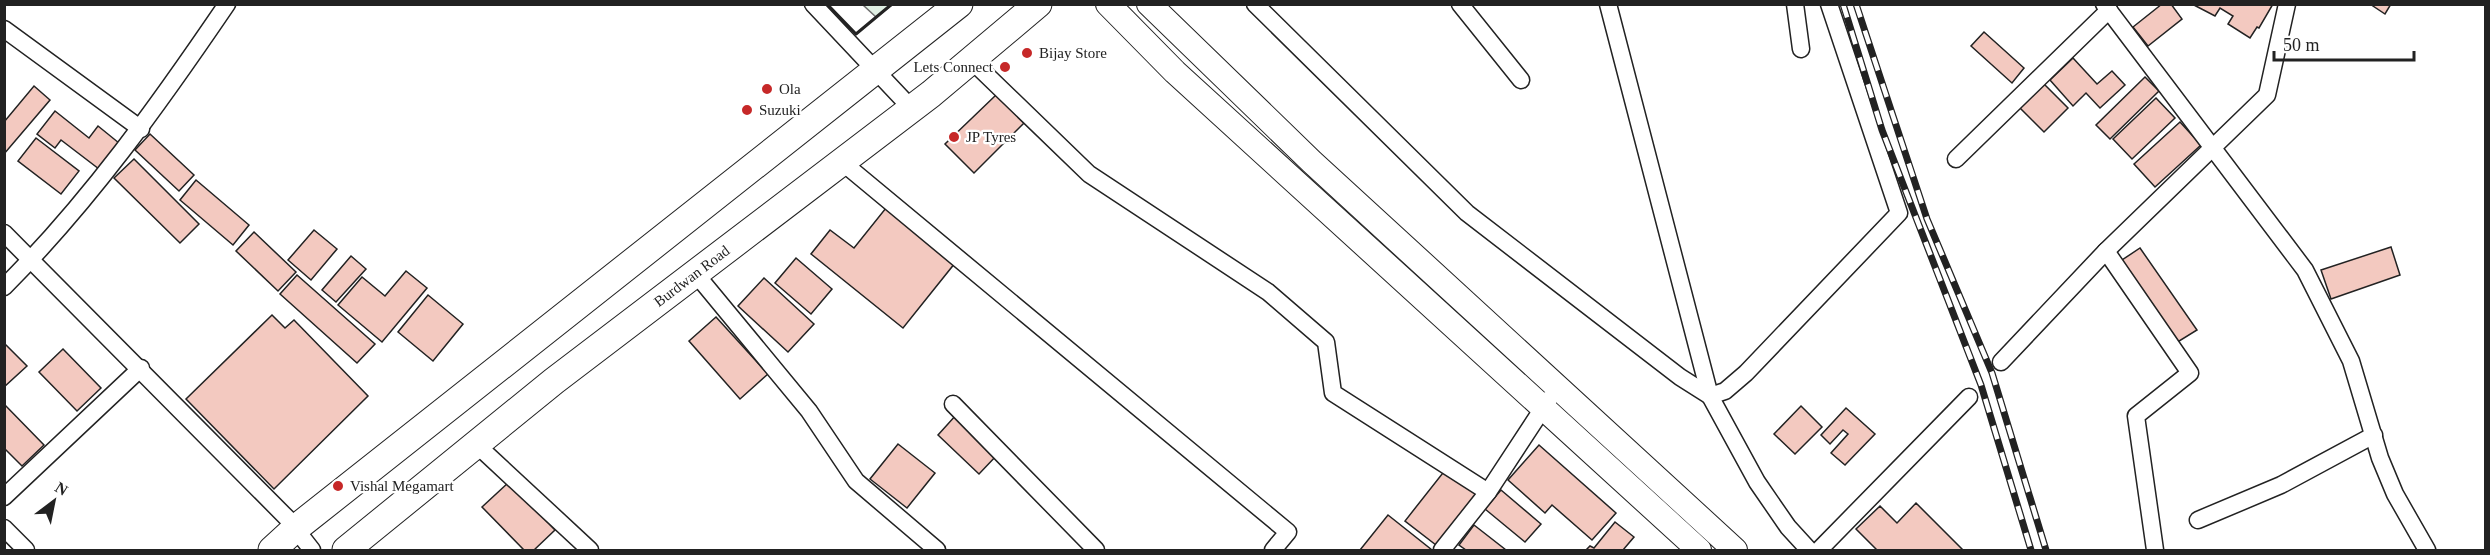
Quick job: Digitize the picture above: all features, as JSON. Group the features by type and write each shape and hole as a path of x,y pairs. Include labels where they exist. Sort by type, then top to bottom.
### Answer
{"main road":[{"path":"272,550 296,528 959,4"},
{"name":"Burdwan Road","path":"346,550 478,446 555,381 912,109 1038,4"}],"street":[{"path":"4,287 31,261 141,129 226,4"},
{"path":"813,4 912,109"},
{"path":"1108,4 1175,72 1550,398 1735,550"},
{"path":"1149,4 1550,398 1699,550"},
{"path":"1255,4 1467,213 1680,377 1710,396"},
{"path":"1460,4 1521,80"},
{"path":"1608,4 1710,396 1757,482 1788,527 1809,550"},
{"path":"1795,4 1801,49"},
{"path":"1710,396 1725,391 1746,373 1899,213 1829,4"},
{"path":"2001,362 2106,250 2267,95 2287,4"},
{"path":"1956,159 2106,7 2305,270 2351,361 2395,494 2427,550"},
{"path":"4,29 141,129"},
{"path":"971,60 1089,174 1268,292 1326,342 1333,393 1488,492"},
{"path":"842,162 1288,532 1274,550"},
{"path":"4,233 141,368 296,528 312,550"},
{"path":"2106,250 2190,373 2136,416 2155,550"},
{"path":"695,273 809,411 856,481 937,550"},
{"path":"4,497 141,368"},
{"path":"1818,550 1969,397"},
{"path":"1442,550 1488,492 1550,398"},
{"path":"952,404 1087,548"},
{"path":"2198,520 2281,485 2374,435"},
{"path":"478,446 590,550"},
{"path":"4,528 26,550"}],"green space":[{"path":"863,5 892,5 876,17"}],"building":[{"path":"2162,4 2171,4 2182,19 2148,46 2133,27"},
{"path":"2192,4 2273,4 2259,28 2257,27 2250,38 2228,24 2233,16 2220,8 2215,16"},
{"path":"2370,4 2391,4 2385,14"},
{"path":"1984,32 2024,68 2012,83 1971,46"},
{"path":"2073,58 2097,84 2112,71 2125,85 2100,108 2086,93 2073,106 2050,80"},
{"path":"2145,77 2159,91 2110,139 2096,125"},
{"path":"2044,84 2068,108 2044,132 2020,108"},
{"path":"34,86 50,100 4,154 4,122"},
{"path":"996,95 1024,123 974,173 945,144"},
{"path":"2156,98 2175,118 2132,159 2113,139"},
{"path":"55,111 89,138 98,126 119,143 99,169 61,140 55,148 37,134"},
{"path":"2180,122 2201,145 2155,187 2134,164"},
{"path":"150,134 194,175 179,191 135,150"},
{"path":"36,138 79,171 61,194 18,161"},
{"path":"134,159 199,224 180,243 114,178"},
{"path":"196,180 249,225 233,245 180,200"},
{"path":"886,208 955,263 903,328 811,254 830,230 854,248"},
{"path":"314,230 337,249 311,280 288,260"},
{"path":"254,232 296,272 278,291 236,251"},
{"path":"2391,247 2400,275 2331,299 2321,270"},
{"path":"2140,248 2197,330 2176,343 2119,262"},
{"path":"351,256 366,269 336,302 322,290"},
{"path":"796,258 832,289 811,314 775,283"},
{"path":"406,271 427,288 382,342 338,305 362,277 385,296"},
{"path":"297,275 375,344 357,363 280,294"},
{"path":"764,278 814,324 788,352 738,306"},
{"path":"428,295 463,324 433,361 398,332"},
{"path":"272,315 285,328 294,320 368,396 274,489 186,399"},
{"path":"716,317 768,374 740,399 689,341"},
{"path":"4,343 27,366 4,387"},
{"path":"63,349 101,388 77,411 39,372"},
{"path":"4,404 44,445 22,466 4,448"},
{"path":"1801,406 1822,427 1795,454 1774,434"},
{"path":"1846,408 1875,434 1845,465 1831,453 1848,434 1843,430 1830,444 1821,435"},
{"path":"956,415 997,455 979,474 938,435"},
{"path":"898,444 935,473 907,508 870,479"},
{"path":"1539,445 1616,513 1592,540 1552,505 1545,513 1508,480"},
{"path":"1446,469 1477,493 1436,545 1405,521"},
{"path":"509,482 555,530 534,550 524,550 482,507"},
{"path":"1501,490 1541,524 1525,542 1485,509"},
{"path":"1916,503 1963,550 1877,550 1856,529 1880,506 1897,523"},
{"path":"1388,515 1432,550 1360,550"},
{"path":"1615,522 1634,537 1623,550 1586,550 1590,546 1594,548"},
{"path":"1474,525 1506,550 1466,550 1459,545"}],"railway":[{"path":"1843,4 1882,130 1981,385 2031,550"},
{"path":"1856,4 1927,219 1992,373 2046,550"}],"wall":[{"path":"827,4 856,34 892,4"}],"place":[{"name":"Bijay Store","path":"1027,53"},
{"name":"Lets Connect","path":"1005,67"},
{"name":"Ola","path":"767,89"},
{"name":"Suzuki","path":"747,110"},
{"name":"JP Tyres","path":"954,137"},
{"name":"Vishal Megamart","path":"338,486"}]}
